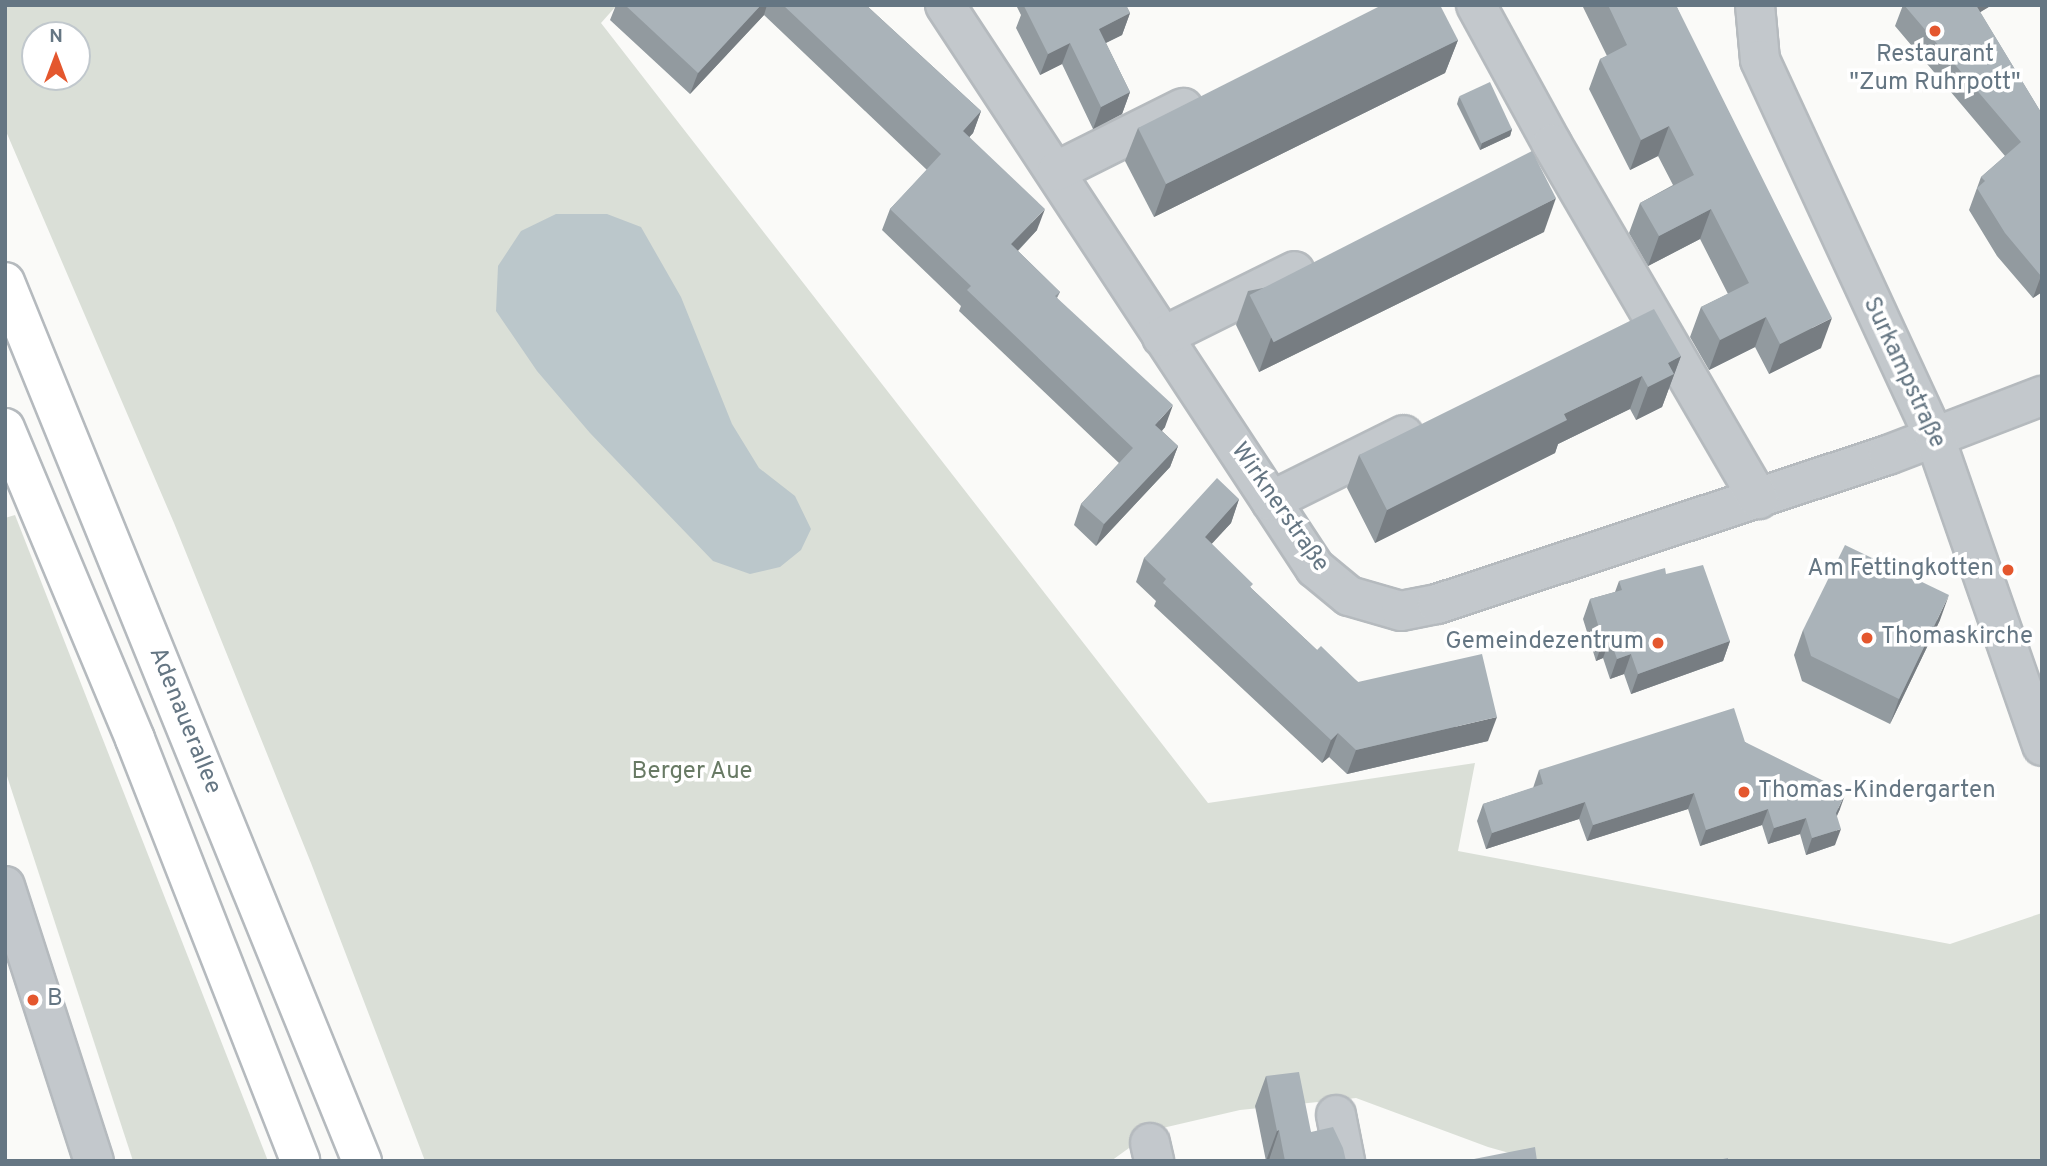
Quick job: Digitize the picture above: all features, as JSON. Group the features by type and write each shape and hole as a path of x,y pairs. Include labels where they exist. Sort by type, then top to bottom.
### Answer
{"main road":[{"name":"Adenauerallee","path":"5,282 362,1161"},
{"path":"5,428 135,739 300,1161"}],"street":[{"path":"1476,5 1552,144 1759,499"},
{"name":"Surkampstraße","path":"1755,5 1760,60 1935,438 2042,746"},
{"name":"Wirknerstraße","path":"948,6 1315,568 1349,596 1401,611 1437,604 1759,499 1935,438"},
{"path":"1057,171 1217,91"},
{"path":"1515,162 1552,144"},
{"path":"1162,337 1320,258"},
{"path":"1614,331 1651,313"},
{"path":"1935,438 2042,396"},
{"path":"1271,501 1430,422"},
{"path":"5,886 94,1161"},
{"path":"1336,1115 1345,1161"}],"green space":[{"name":"Berger Aue","path":"5,5 617,5 601,23 1208,803 1475,763 1458,851 1950,944 2042,913 2042,1161 1538,1161 1488,1147 1356,1098 1240,1110 1154,1130 1111,1161 425,1161 311,863 174,523 5,129"},
{"path":"15,515 268,1161 133,1161 5,770 5,518"}],"shaded area":[{"path":"556,214 607,214 641,227 681,297 732,424 759,468 795,496 811,529 801,550 780,567 750,574 713,561 590,433 537,371 496,311 498,266 521,231"}],"building":[{"path":"625,5 761,5 698,73"},
{"path":"783,5 866,5 981,111 963,131 1045,209 1011,244 1060,292 1055,296 1173,405 1155,425 1178,446 1104,524 1081,504 1133,448 967,290 971,286 890,209 941,154"},
{"path":"1126,5 1130,13 1099,29 1130,92 1101,107 1070,43 1048,54 1024,6"},
{"path":"1382,5 1440,5 1458,40 1166,184 1138,128"},
{"path":"1608,5 1676,5 1832,318 1780,344 1766,317 1720,340 1701,307 1749,283 1711,209 1659,236 1640,203 1694,175 1669,126 1641,140 1600,59 1627,45"},
{"path":"1904,5 1976,5 2042,114 2041,276 2005,233 1977,188 1985,181 1981,177 2021,142"},
{"path":"1490,82 1512,129 1481,143 1459,96"},
{"path":"1532,151 1556,198 1274,342 1250,295"},
{"path":"1654,309 1681,356 1668,363 1674,374 1648,387 1642,376 1564,414 1567,420 1387,510 1359,455"},
{"path":"1217,478 1239,499 1205,537 1253,584 1250,587 1317,650 1321,646 1358,682 1482,654 1497,717 1356,750 1338,733 1331,740 1163,583 1166,579 1144,558"},
{"name":"Thomaskirche","path":"1845,545 1949,595 1899,699 1811,656 1803,630"},
{"name":"Gemeindezentrum","path":"1703,565 1730,641 1638,674 1631,654 1617,659 1610,639 1603,641 1590,599 1622,590 1619,581 1665,568 1666,574"},
{"path":"1734,708 1745,742 1846,792 1836,813 1841,829 1812,838 1806,818 1774,828 1768,809 1706,830 1694,793 1593,825 1585,802 1492,833 1483,804 1543,784 1539,770"},
{"path":"1299,1072 1311,1132 1333,1127 1346,1161 1285,1161 1266,1076"},
{"path":"1535,1147 1537,1161 1469,1161 1469,1160"}],"place":[{"name":"Restaurant \"Zum Ruhrpott\"","path":"1935,31"},
{"name":"Am Fettingkotten","path":"2008,570"},
{"name":"Thomaskirche","path":"1867,638"},
{"name":"Gemeindezentrum","path":"1658,643"},
{"name":"Thomas-Kindergarten","path":"1744,792"},
{"name":"B","path":"33,1000"}]}
